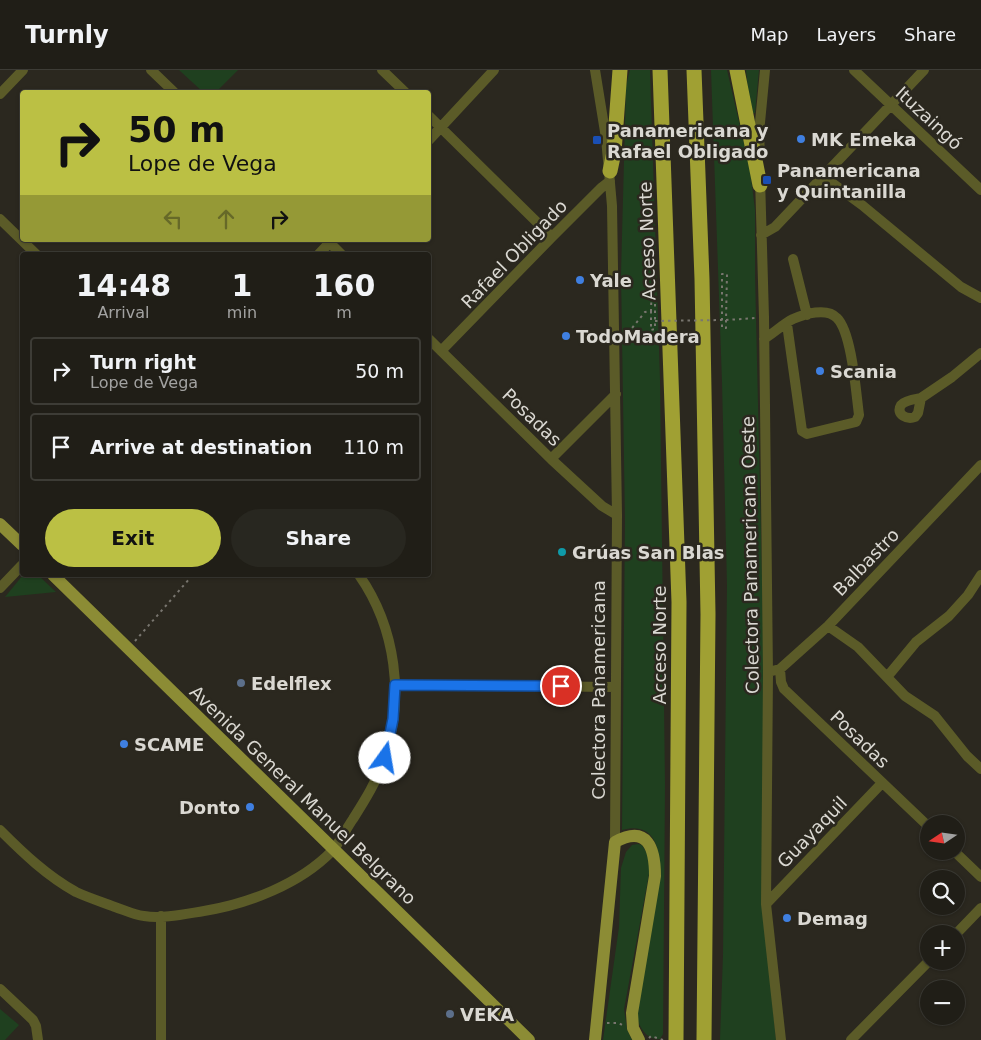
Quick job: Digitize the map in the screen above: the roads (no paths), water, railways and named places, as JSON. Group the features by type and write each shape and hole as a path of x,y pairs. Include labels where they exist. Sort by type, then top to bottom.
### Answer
{"highway":[{"path":"610,176 614,152 620,70"},
{"name":"Acceso Norte","path":"660,70 679,602 676,1040"},
{"path":"694,70 702,289 708,614 704,1040"},
{"path":"737,70 760,185"}],"main road":[{"path":"0,524 20,544"},
{"name":"Avenida General Manuel Belgrano","path":"55,577 529,1040"},
{"path":"615,842 628,836 643,838 652,848 655,859 655,876 632,1013 633,1028 640,1040"},
{"name":"Colectora Panamericana","path":"595,1040 615,842"}],"street":[{"path":"0,94 23,70"},
{"path":"151,70 172,90"},
{"path":"382,70 403,90"},
{"path":"431,138 494,70"},
{"name":"Colectora Panamericana","path":"596,70 610,176 616,343 615,842"},
{"name":"Colectora Panamericana Oeste","path":"765,70 760,132 760,185 764,317 768,672 766,904 780,1040"},
{"name":"Ituzaingó","path":"854,70 981,190"},
{"path":"761,236 776,227 924,70"},
{"path":"431,118 552,237"},
{"name":"Rafael Obligado","path":"441,351 601,188 610,176"},
{"path":"824,177 862,205 961,287 981,298"},
{"path":"0,219 20,238"},
{"path":"24,242 34,252"},
{"path":"321,252 329,242"},
{"path":"331,242 339,252"},
{"path":"792,259 807,315"},
{"path":"764,340 793,319 826,312 838,318 844,328 849,345 859,415 856,422 807,434 802,431 787,324"},
{"name":"Posadas","path":"431,341 602,506 617,515"},
{"path":"921,398 952,377 981,353"},
{"path":"552,459 616,394"},
{"name":"Balbastro","path":"768,672 780,669 828,626 981,465"},
{"path":"0,588 20,567"},
{"path":"887,677 916,642 954,611 968,595 981,575"},
{"path":"0,830 40,867 76,891 144,916 161,916 239,904 261,896 315,866 334,849 372,788 385,758 393,719 394,663 387,634 375,602 360,577"},
{"path":"828,626 858,647 905,696 935,716 980,770"},
{"name":"Posadas","path":"780,669 781,682 784,689 920,819"},
{"path":"395,685 616,687"},
{"name":"Guayaquil","path":"766,904 882,783"},
{"path":"963,860 981,877"},
{"path":"965,925 981,908"},
{"path":"161,916 161,1040"},
{"path":"851,1040 920,970"},
{"path":"0,989 33,1020 38,1040"}],"place":[{"name":"MK Emeka","path":"801,139"},
{"name":"Panamericana y Rafael Obligado","path":"597,140"},
{"name":"Panamericana y Quintanilla","path":"767,180"},
{"name":"Yale","path":"580,280"},
{"name":"TodoMadera","path":"566,336"},
{"name":"Scania","path":"820,371"},
{"name":"Grúas San Blas","path":"562,552"},
{"name":"Edelflex","path":"241,683"},
{"name":"SCAME","path":"124,744"},
{"name":"Donto","path":"250,807"},
{"name":"Demag","path":"787,918"},
{"name":"VEKA","path":"450,1014"}]}
